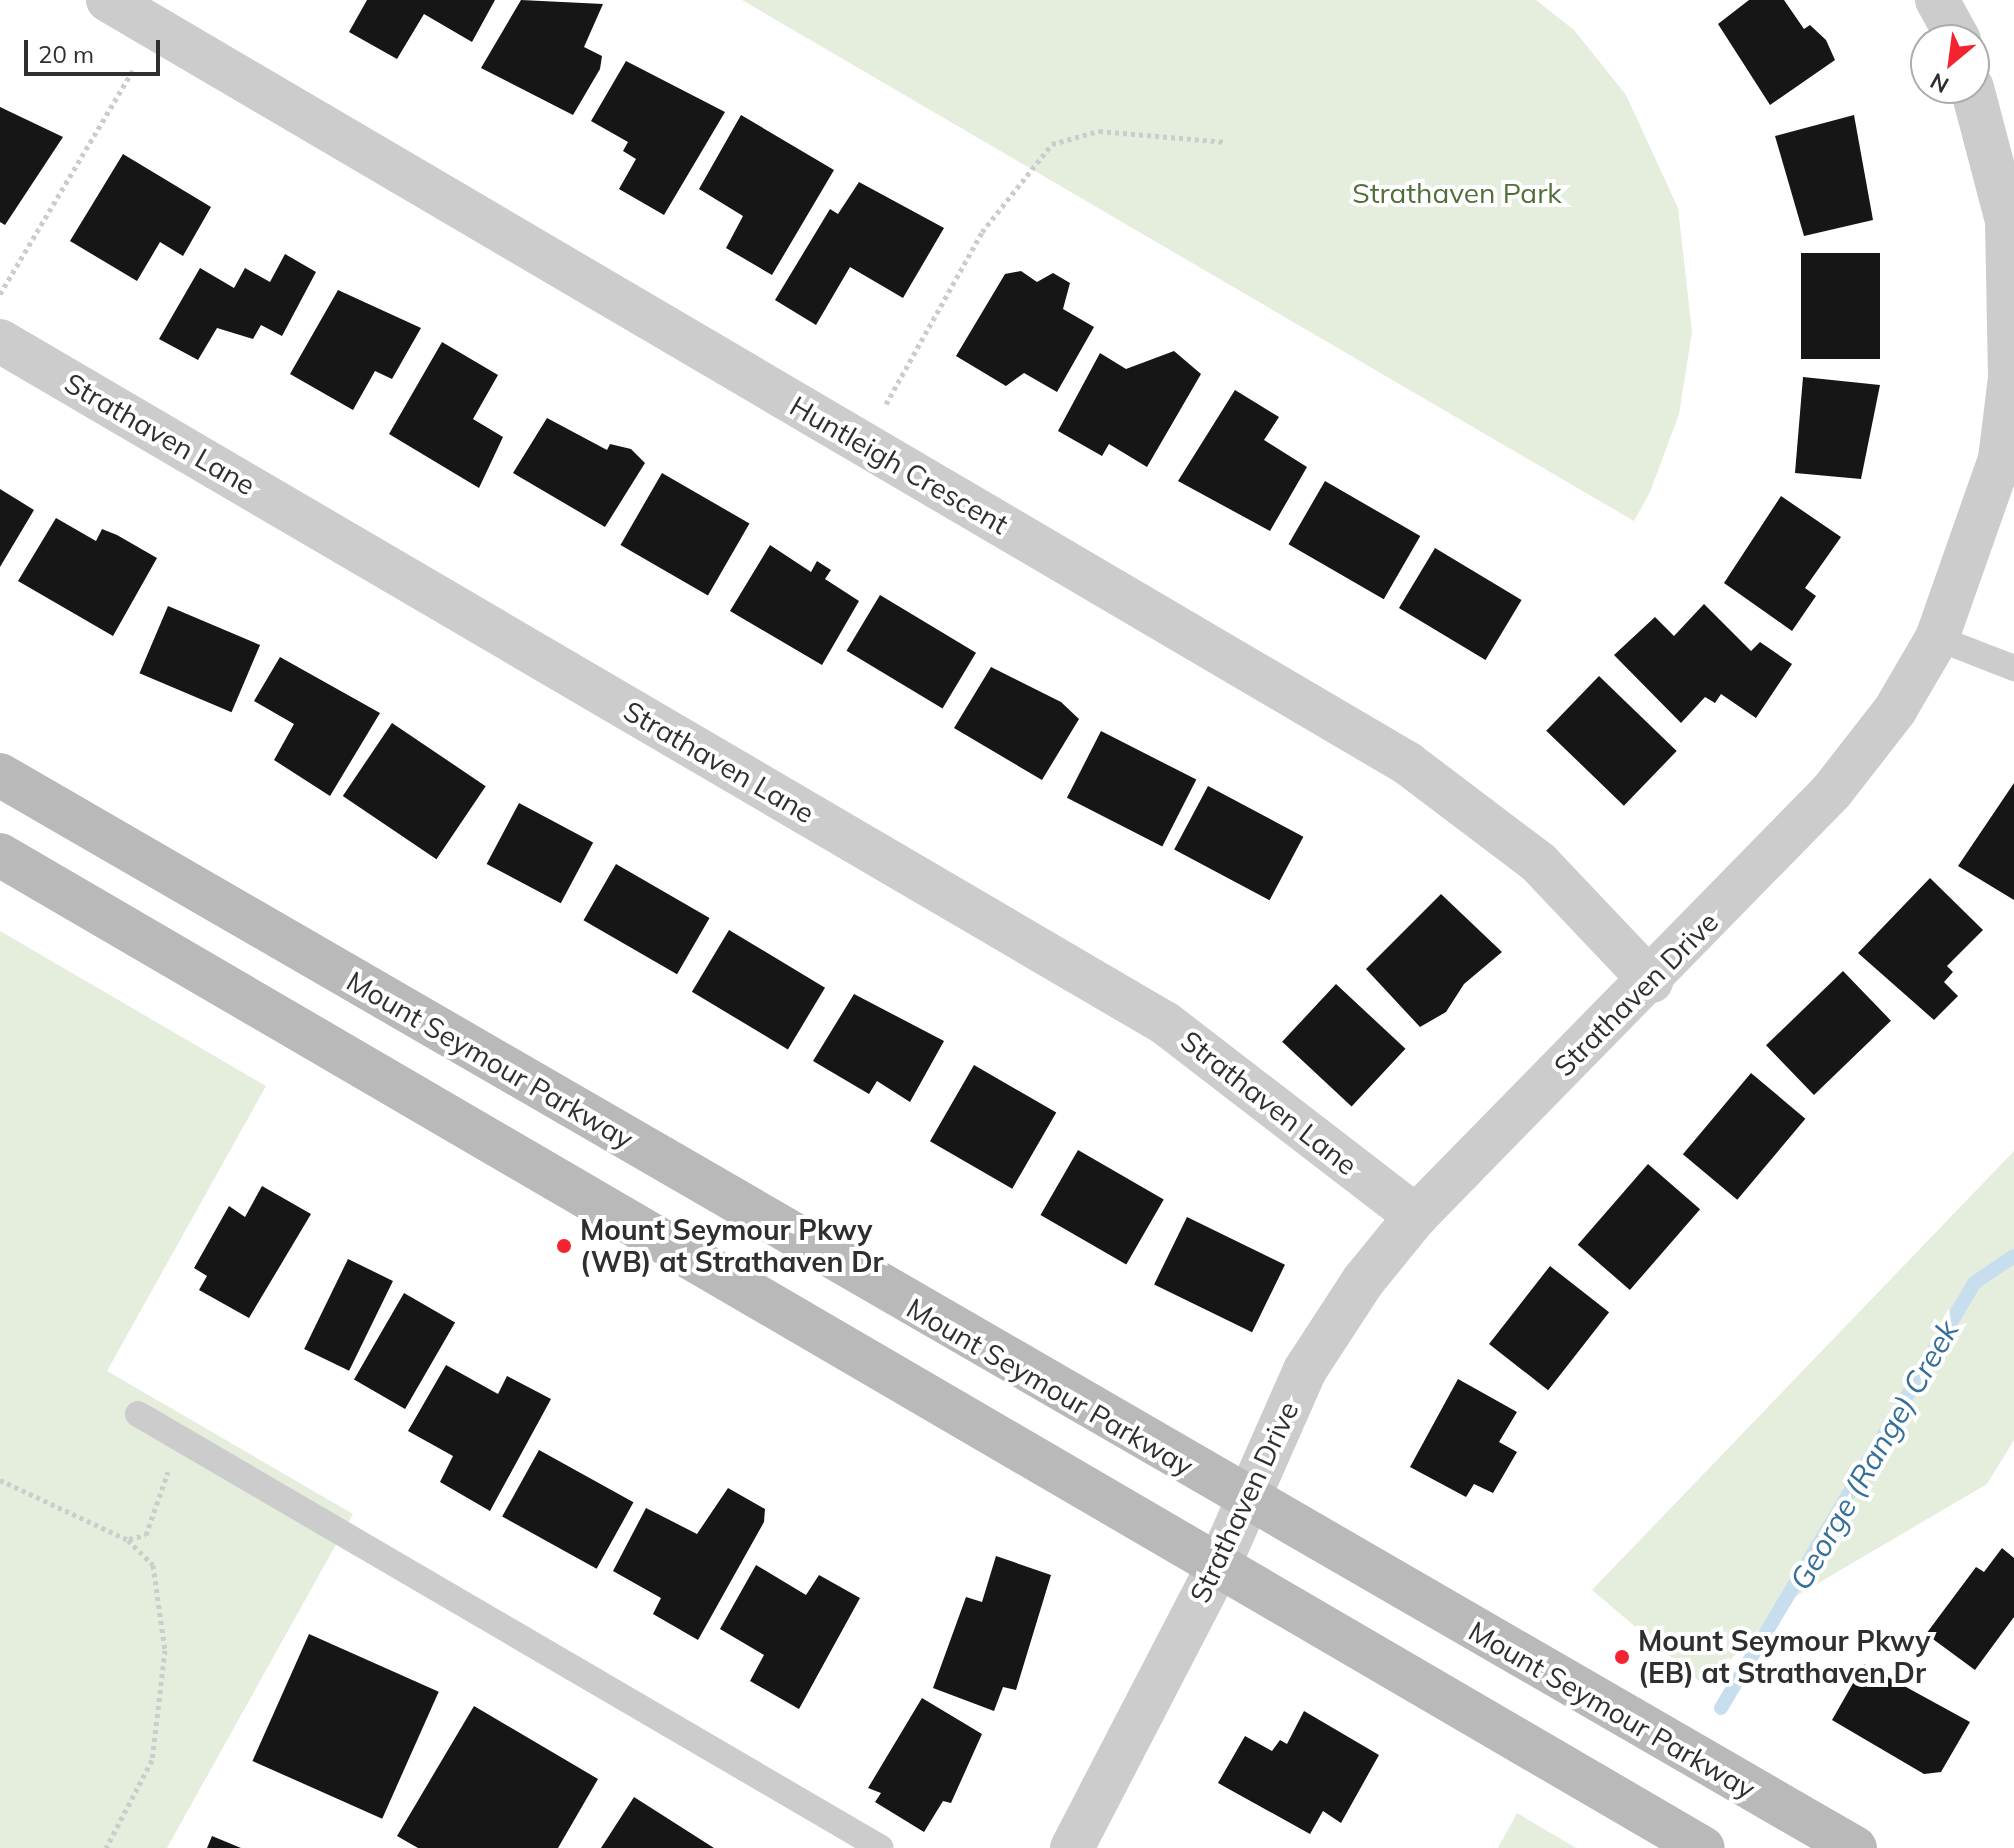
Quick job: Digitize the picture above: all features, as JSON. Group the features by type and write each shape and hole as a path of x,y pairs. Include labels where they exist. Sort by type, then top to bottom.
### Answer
{"main road":[{"name":"Mount Seymour Parkway","path":"0,775 1245,1500 1855,1848"},
{"path":"0,855 1703,1848"}],"street":[{"path":"1937,0 1950,24"},
{"name":"Huntleigh Crescent","path":"110,1 1407,763 1539,863 1651,981"},
{"name":"Strathaven Drive","path":"1072,1848 1219,1565 1245,1500 1305,1370 1416,1216 1651,981 1832,791 1895,710 1937,638 2000,459 2010,378 2007,221 1976,104"},
{"name":"Strathaven Lane","path":"0,341 1165,1023 1416,1216"}],"lane":[{"path":"1937,638 2014,668"},
{"path":"138,1414 881,1848"}],"path":[{"path":"0,294 157,29"},
{"path":"863,444 982,232 1052,144 1099,131 1227,142"},
{"path":"128,1540 146,1535 161,1481 186,1440"},
{"path":"0,1480 128,1540 153,1565 165,1650 152,1760 106,1848"}],"green space":[{"name":"Strathaven Park","path":"742,0 1536,0 1574,30 1626,95 1678,208 1692,332 1679,414 1650,492 1634,521"},
{"path":"0,931 266,1086 107,1371 353,1514 167,1848 0,1848"},
{"path":"2014,1151 2014,1440 1987,1484 1786,1602 1705,1686 1592,1590"},
{"path":"1517,1813 1576,1848 1498,1848"}],"building":[{"path":"367,0 495,0 472,42 424,14 397,59 349,32"},
{"path":"521,0 603,4 584,47 602,56 600,69 573,115 481,68"},
{"path":"1749,0 1784,0 1804,29 1810,25 1826,40 1835,60 1770,105 1718,24"},
{"path":"626,61 725,112 664,215 619,189 636,159 623,151 628,142 591,121"},
{"path":"0,107 63,137 5,225 0,222"},
{"path":"741,115 834,170 772,275 726,248 743,216 699,189"},
{"path":"1854,115 1873,220 1804,236 1775,136"},
{"path":"123,154 211,207 183,256 160,242 137,281 70,241"},
{"path":"859,182 944,228 903,298 850,267 816,325 775,300 830,209 838,214"},
{"path":"1801,253 1880,253 1880,359 1801,359"},
{"path":"285,254 316,272 282,336 261,325 253,339 217,328 198,360 159,339 200,268 234,288 245,268 270,282"},
{"path":"1021,271 1037,282 1053,273 1070,283 1063,309 1094,327 1057,392 1024,373 1006,386 956,356 1005,274"},
{"path":"338,290 421,328 392,379 375,371 353,410 290,374"},
{"path":"442,342 498,375 473,419 503,437 479,488 389,434"},
{"path":"1174,351 1201,374 1147,467 1109,444 1102,456 1058,431 1100,353 1126,369"},
{"path":"1803,377 1880,385 1861,479 1795,473"},
{"path":"1235,390 1279,417 1264,440 1307,467 1270,531 1178,481"},
{"path":"547,418 607,450 610,444 631,449 645,463 605,527 513,473"},
{"path":"662,473 749,524 708,595 620,545"},
{"path":"1325,481 1420,536 1384,599 1288,544"},
{"path":"0,489 34,510 0,567"},
{"path":"1781,496 1841,537 1805,588 1816,596 1792,631 1724,583"},
{"path":"56,518 96,541 102,529 157,558 113,636 18,581"},
{"path":"770,545 811,572 817,561 831,570 825,579 859,601 822,665 730,611"},
{"path":"1435,548 1522,600 1486,660 1399,608"},
{"path":"880,595 976,653 943,708 847,651"},
{"path":"1704,604 1751,651 1760,642 1792,664 1756,718 1721,694 1715,703 1705,697 1681,723 1614,655 1655,617 1674,636"},
{"path":"168,606 260,645 232,712 139,673"},
{"path":"280,657 380,713 330,796 274,760 294,724 254,701"},
{"path":"991,667 1061,702 1079,719 1042,780 954,728"},
{"path":"1599,676 1677,751 1624,806 1546,731"},
{"path":"392,723 486,786 436,859 343,796"},
{"path":"1101,731 1196,780 1162,846 1067,798"},
{"path":"2014,783 2014,900 1958,866"},
{"path":"1208,786 1303,837 1270,900 1174,850"},
{"path":"519,803 593,842 561,903 487,864"},
{"path":"616,864 710,918 677,974 584,920"},
{"path":"1930,878 1983,930 1947,966 1953,972 1944,982 1958,996 1934,1020 1858,953"},
{"path":"1441,894 1502,952 1464,984 1446,1012 1420,1027 1366,969"},
{"path":"729,930 825,988 788,1049 692,992"},
{"path":"1843,971 1891,1021 1814,1095 1766,1045"},
{"path":"1336,984 1405,1049 1352,1107 1282,1042"},
{"path":"854,994 944,1041 910,1102 877,1081 869,1094 813,1061"},
{"path":"974,1065 1056,1112 1012,1189 930,1141"},
{"path":"1751,1073 1805,1119 1737,1200 1683,1154"},
{"path":"1078,1150 1164,1200 1126,1264 1040,1215"},
{"path":"1648,1164 1700,1209 1630,1290 1578,1245"},
{"path":"262,1186 311,1214 249,1318 199,1290 207,1276 194,1268 229,1206 245,1217"},
{"path":"1187,1217 1285,1265 1252,1332 1154,1284"},
{"path":"348,1259 393,1281 349,1371 304,1349"},
{"path":"1550,1266 1609,1312 1548,1390 1489,1344"},
{"path":"404,1293 455,1322 405,1409 354,1380"},
{"path":"446,1365 498,1394 507,1376 551,1399 490,1511 440,1482 453,1456 408,1431"},
{"path":"1458,1379 1517,1412 1499,1442 1517,1452 1493,1493 1474,1484 1466,1497 1410,1467"},
{"path":"539,1450 633,1502 597,1569 502,1516"},
{"path":"728,1488 765,1509 764,1522 698,1640 653,1614 661,1598 613,1571 646,1508 697,1534"},
{"path":"2002,1548 2014,1558 2014,1617 1975,1670 1926,1634 1976,1567 1984,1572"},
{"path":"996,1556 1051,1575 1016,1690 1003,1687 994,1711 933,1688 966,1597 982,1602"},
{"path":"756,1565 806,1595 819,1575 860,1598 799,1709 750,1681 764,1655 720,1629"},
{"path":"309,1634 439,1692 382,1819 252,1761"},
{"path":"1864,1664 1970,1722 1941,1772 1924,1774 1832,1720"},
{"path":"922,1698 982,1734 951,1803 943,1801 924,1832 875,1802 881,1793 868,1788"},
{"path":"474,1706 598,1779 558,1848 418,1848 397,1836"},
{"path":"1304,1711 1379,1755 1341,1823 1323,1811 1310,1834 1218,1783 1245,1736 1272,1751 1280,1740 1287,1744"},
{"path":"634,1797 714,1848 601,1848"},
{"path":"212,1836 241,1848 207,1848"}],"waterway":[{"name":"George (Range) Creek","path":"1721,1708 1974,1283 2014,1256"}],"place":[{"name":"Mount Seymour Pkwy (WB) at Strathaven Dr","path":"564,1246"},
{"name":"Mount Seymour Pkwy (EB) at Strathaven Dr","path":"1622,1657"}]}
